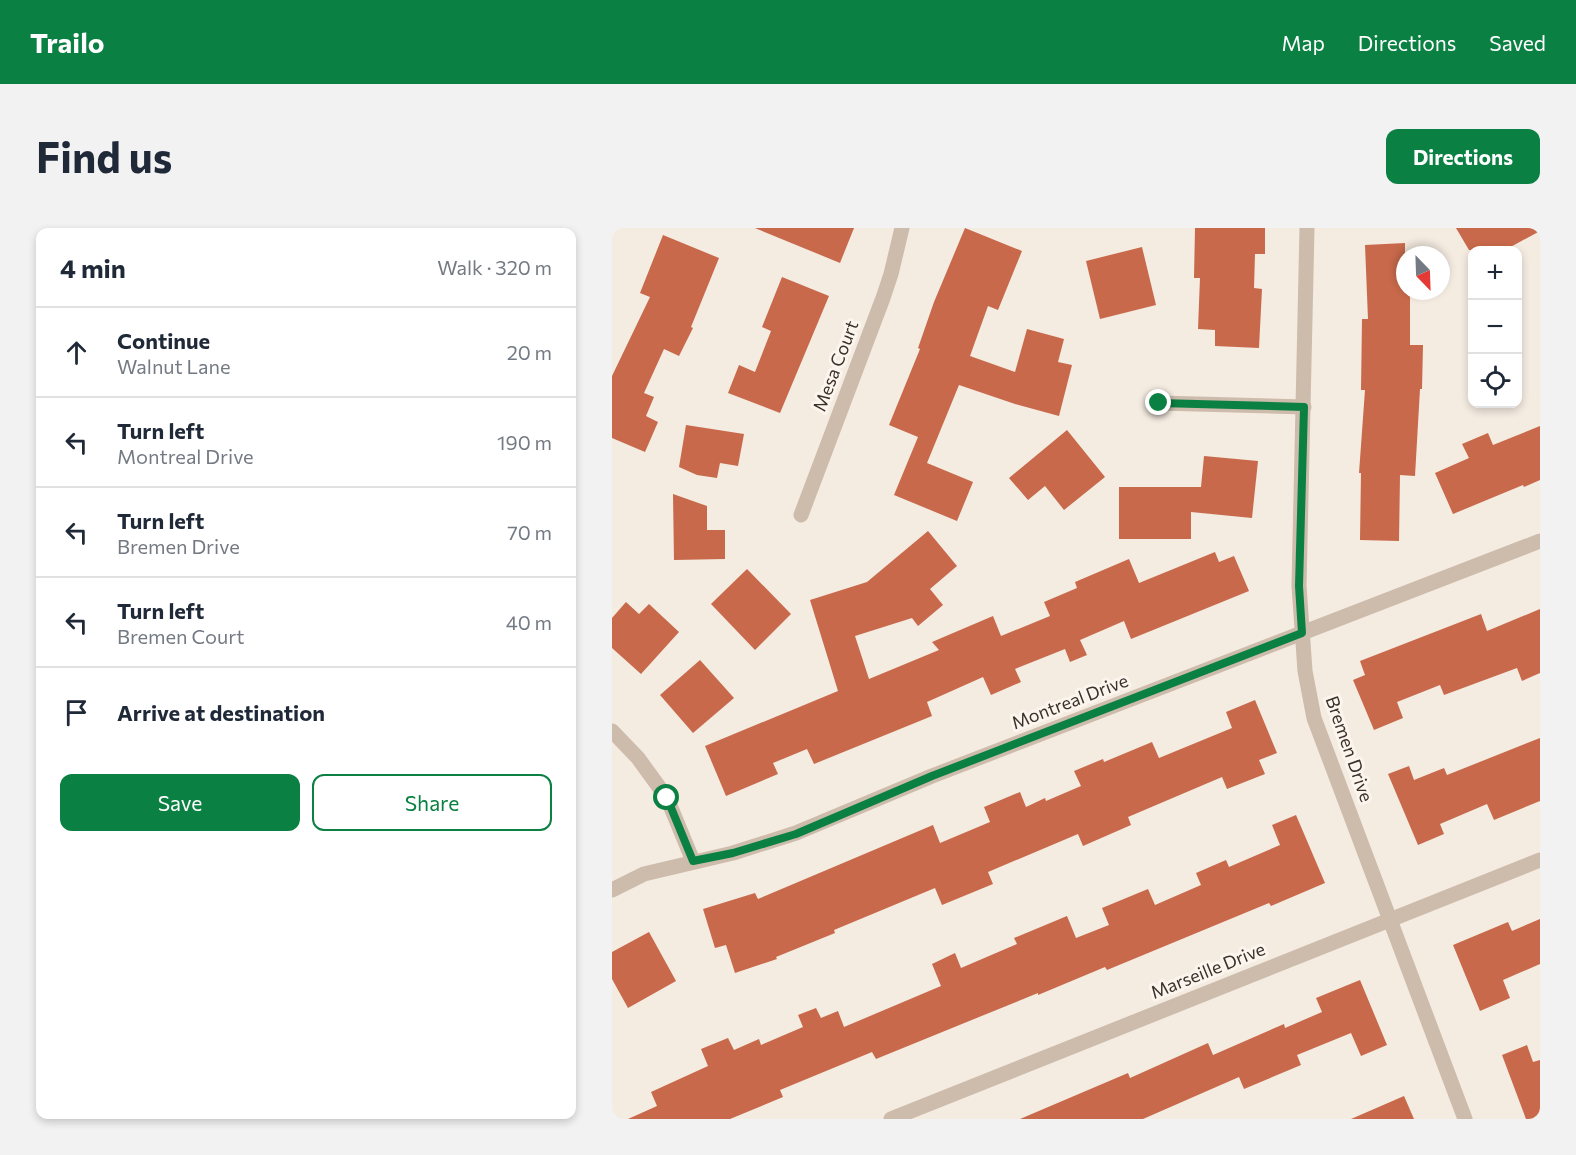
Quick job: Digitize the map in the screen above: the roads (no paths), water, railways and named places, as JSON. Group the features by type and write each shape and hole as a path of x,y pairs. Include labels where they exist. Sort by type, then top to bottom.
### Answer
{"street":[{"name":"Mesa Court","path":"801,515 883,298 902,228"},
{"name":"Bremen Drive","path":"1307,228 1299,586 1305,671 1314,718 1465,1119"},
{"path":"1159,403 1304,407"},
{"name":"Montreal Drive","path":"612,890 644,874 733,853 796,834 932,776 1540,541"},
{"path":"612,731 638,758 667,798 693,861"},
{"name":"Marseille Drive","path":"891,1119 1540,860"}]}
